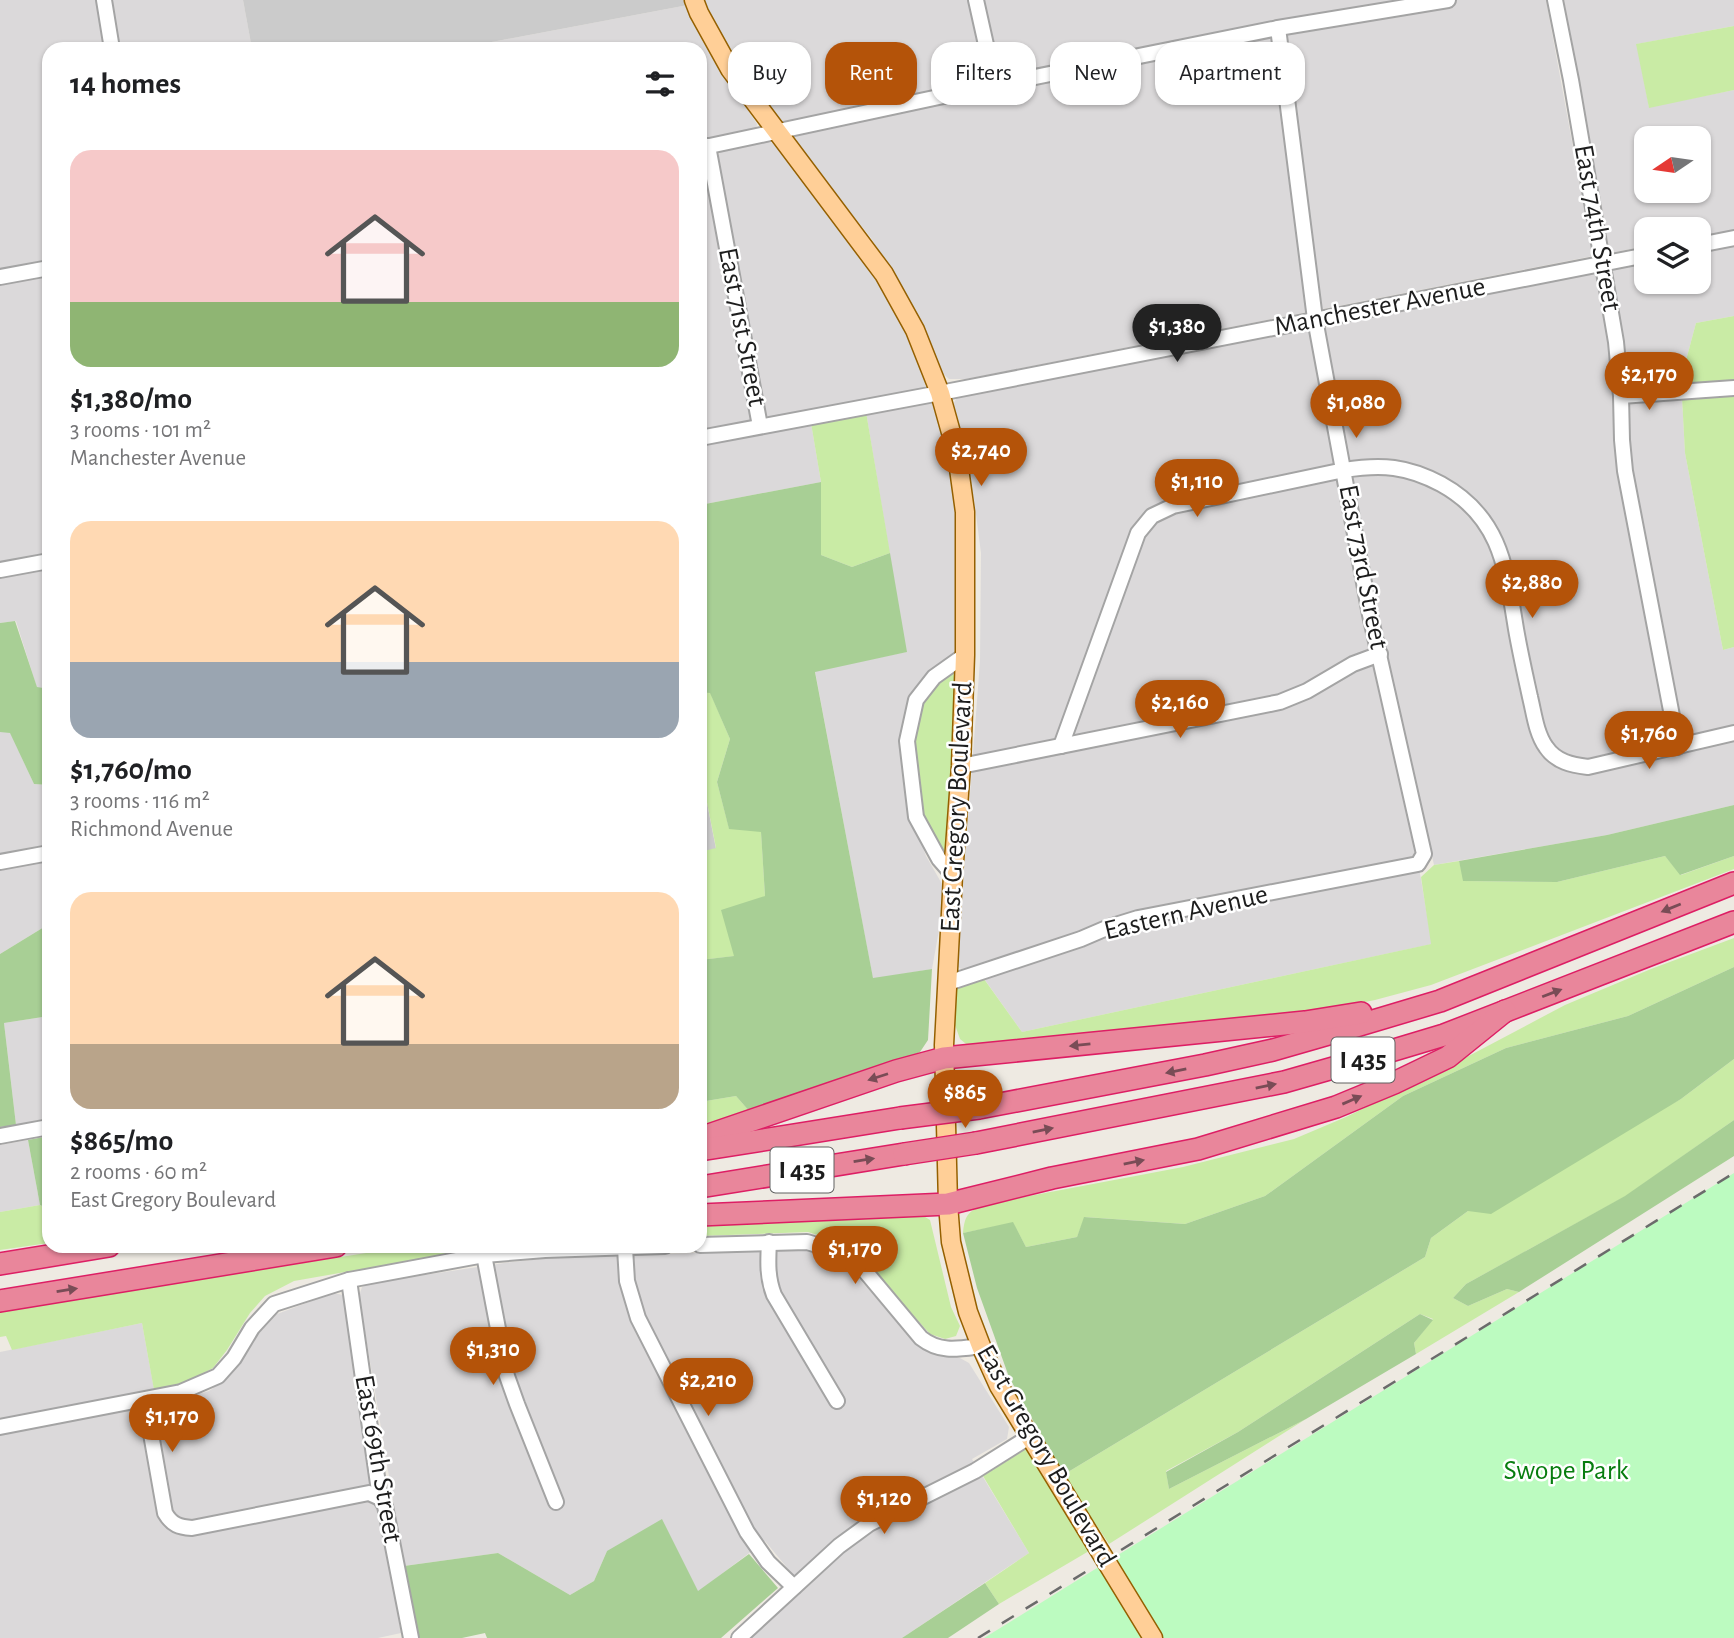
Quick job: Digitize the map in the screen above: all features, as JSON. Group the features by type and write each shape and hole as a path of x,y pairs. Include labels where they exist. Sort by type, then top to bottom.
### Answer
{"highway":[{"name":"I 435","path":"707,1149 979,1108 1273,1050 1440,1000 1734,883"},
{"name":"I 435","path":"707,1186 976,1143 1284,1082 1444,1035 1734,922"},
{"path":"707,1136 896,1071 944,1058 1305,1022 1440,1000"},
{"path":"707,1215 947,1203 1052,1178 1198,1149 1336,1107 1394,1083 1448,1057 1505,1011"},
{"path":"0,1264 67,1253"},
{"path":"0,1301 293,1253"}],"main road":[{"name":"East Gregory Boulevard","path":"694,0 730,69 884,274 915,330 940,393 957,454 965,512 965,655 961,766 944,1058 947,1203 951,1242 968,1312 999,1386 1153,1638"}],"street":[{"path":"104,0 111,42"},
{"path":"975,0 985,42"},
{"path":"1036,77 1278,28 1448,0"},
{"name":"East 74th Street","path":"1555,0 1616,342 1625,471 1678,747"},
{"name":"East 73rd Street","path":"1278,28 1315,319 1370,615 1424,853"},
{"path":"707,146 931,99"},
{"name":"East 71st Street","path":"707,162 760,426"},
{"path":"1711,243 1734,239"},
{"name":"Manchester Avenue","path":"707,437 1634,258"},
{"path":"0,277 42,269"},
{"path":"1621,396 1734,388"},
{"path":"1061,746 1138,533 1152,516 1173,506 1344,470 1382,466 1406,469 1456,492 1485,522 1499,546 1506,568 1519,646 1539,733 1554,756 1566,763 1588,766 1734,733"},
{"path":"0,570 42,562"},
{"path":"961,766 1280,702 1307,691 1353,664 1380,654"},
{"path":"953,875 939,859 916,817 907,741 916,700 934,677 965,655"},
{"name":"Eastern Avenue","path":"947,984 1138,918 1418,864 1424,853"},
{"path":"0,862 42,854"},
{"path":"0,1136 42,1129"},
{"path":"769,1242 767,1269 774,1295 837,1401"},
{"path":"707,1245 807,1242 837,1251 852,1259 865,1271 927,1343 948,1350 981,1346"},
{"path":"0,1427 181,1392 218,1376 234,1358 257,1321 274,1304 349,1280 484,1255 508,1253"},
{"path":"625,1253 627,1281 638,1318 747,1532 768,1562 794,1587"},
{"path":"484,1255 507,1376 556,1502"},
{"name":"East 69th Street","path":"349,1280 380,1498 385,1506 411,1638"},
{"path":"145,1400 165,1513 170,1521 179,1527 192,1528 369,1493 380,1498"},
{"path":"738,1638 839,1546 869,1524 975,1471 1029,1437"}],"shaded area":[{"path":"0,0 243,0 251,42 42,42 42,556 0,564"},
{"path":"243,0 686,0 688,5 492,42 251,42"},
{"path":"704,0 1546,0 1593,256 966,379 949,379 940,371 908,298 871,238 766,105 811,105 811,42 728,42 728,48"},
{"path":"1564,0 1734,0 1734,26 1637,44 1649,107 1734,90 1734,230 1711,235 1711,217 1634,217 1634,248 1610,253"},
{"path":"688,5 706,42 492,42"},
{"path":"707,43 728,79 728,105 745,105 757,124 756,130 707,143"},
{"path":"766,142 778,146 891,297 928,380 924,388 771,419 764,412 716,161 724,149"},
{"path":"707,169 759,432 811,423 821,482 707,504"},
{"path":"1734,246 1734,316 1696,323 1681,379 1685,453 1723,650 1734,647 1734,805 1607,835 1434,865 1377,611 1325,331 1328,323 1634,265 1634,294 1711,294 1711,251"},
{"path":"1309,325 1416,850 1432,944 1022,1032 975,966 961,969 957,966 980,661 981,553 974,499 954,403 957,397"},
{"path":"934,402 950,462 956,514 957,652 927,678 907,705 900,742 912,818 926,856 942,884 944,902 932,969 873,979 815,671 906,652 866,412"},
{"path":"42,569 42,688 37,688 16,621 0,623 0,577"},
{"path":"0,732 10,732 34,784 42,785 42,850 0,857"},
{"path":"707,803 716,849 707,851"},
{"path":"42,857 42,928 0,954 0,865"},
{"path":"42,1017 42,1119 16,1125 4,1023"},
{"path":"28,1140 40,1205 0,1212 0,1145"},
{"path":"808,1249 832,1257 855,1274 916,1343 932,1353 960,1358 969,1363 1009,1427 1007,1439 972,1459 1029,1553 902,1638 747,1638 803,1587 765,1541 698,1592 607,1551 594,1581 570,1595 498,1553 404,1566 359,1296 362,1287 372,1283 550,1258"},
{"path":"333,1293 343,1295 401,1633 378,1638 0,1638 0,1352 142,1323 157,1406 209,1391 228,1378 259,1333 277,1314"}],"green space":[{"path":"1734,26 1734,90 1649,108 1636,44"},
{"path":"1734,316 1734,647 1723,650 1685,453 1681,379 1696,323"},
{"path":"866,412 890,553 852,567 821,555 821,482 811,423"},
{"path":"821,482 821,555 852,567 890,553 907,652 815,672 873,978 932,969 928,1040 920,1052 750,1112 736,1096 707,1101 707,959 734,956 721,910 765,896 761,832 729,829 717,782 730,739 710,693 707,693 707,504"},
{"path":"15,621 37,687 42,688 42,785 34,784 10,733 0,732 0,623"},
{"path":"955,670 959,673 946,859 927,829 920,808 914,740 918,715 929,693 943,677"},
{"path":"707,692 710,692 730,739 717,782 729,828 761,831 765,896 735,956 707,959 707,850 716,848 707,802"},
{"path":"1734,805 1734,856 1680,875 1665,856 1557,882 1463,881 1459,861 1607,835"},
{"path":"1665,856 1681,875 1734,856 1734,869 1431,985 1375,1000 1284,1018 971,1048 960,1039 955,1025 956,989 984,979 1022,1032 1431,944 1421,877 1434,865 1459,861 1464,881 1557,882"},
{"path":"42,928 42,1017 4,1023 16,1125 0,1127 0,954"},
{"path":"1734,938 1734,967 1628,1016 1506,1048 1403,1096 1265,1196 1185,1224 1085,1217 1077,1237 1026,1247 1013,1223 963,1233 969,1214 987,1204 1183,1167 1294,1139 1446,1068 1565,1005"},
{"path":"1734,967 1734,1059 1681,1099 1491,1214 1468,1211 1431,1238 1425,1257 1063,1475 1009,1377 977,1288 963,1233 1013,1222 1026,1247 1077,1237 1084,1217 1185,1224 1265,1196 1403,1096 1506,1048 1628,1016"},
{"path":"1734,1059 1734,1120 1626,1196 1466,1284 1453,1298 1468,1306 1507,1289 1519,1292 1416,1354 1414,1343 1433,1319 1420,1314 1238,1432 1166,1471 1169,1489 1306,1419 1109,1544 1063,1475 1425,1257 1431,1238 1468,1211 1681,1099"},
{"path":"736,1096 750,1112 707,1126 707,1101"},
{"path":"1734,1120 1734,1156 1519,1292 1507,1289 1468,1306 1453,1298 1466,1284 1625,1196"},
{"path":"42,1137 42,1206 40,1205 28,1140"},
{"name":"Swope Park","path":"1734,1173 1734,1638 984,1638"},
{"path":"42,1206 42,1244 0,1250 0,1212"},
{"path":"922,1215 930,1220 951,1307 960,1326 956,1336 945,1339 930,1334 857,1253 833,1240 808,1232 707,1236 707,1223"},
{"path":"366,1253 454,1253 294,1281 265,1296 250,1313 213,1368 186,1382 154,1390 142,1323 12,1350 6,1336 0,1337 0,1310"},
{"path":"1420,1314 1433,1320 1414,1343 1416,1354 1306,1419 1169,1489 1166,1472 1238,1432"},
{"path":"1026,1449 1089,1551 999,1604 985,1583 1029,1553 983,1476"},
{"path":"662,1519 698,1591 749,1554 778,1588 721,1638 487,1638 485,1633 462,1638 418,1638 404,1566 498,1553 570,1595 594,1581 607,1551"},
{"path":"985,1583 999,1604 948,1638 902,1638"}],"railway":[{"path":"978,1638 1734,1173"}]}
